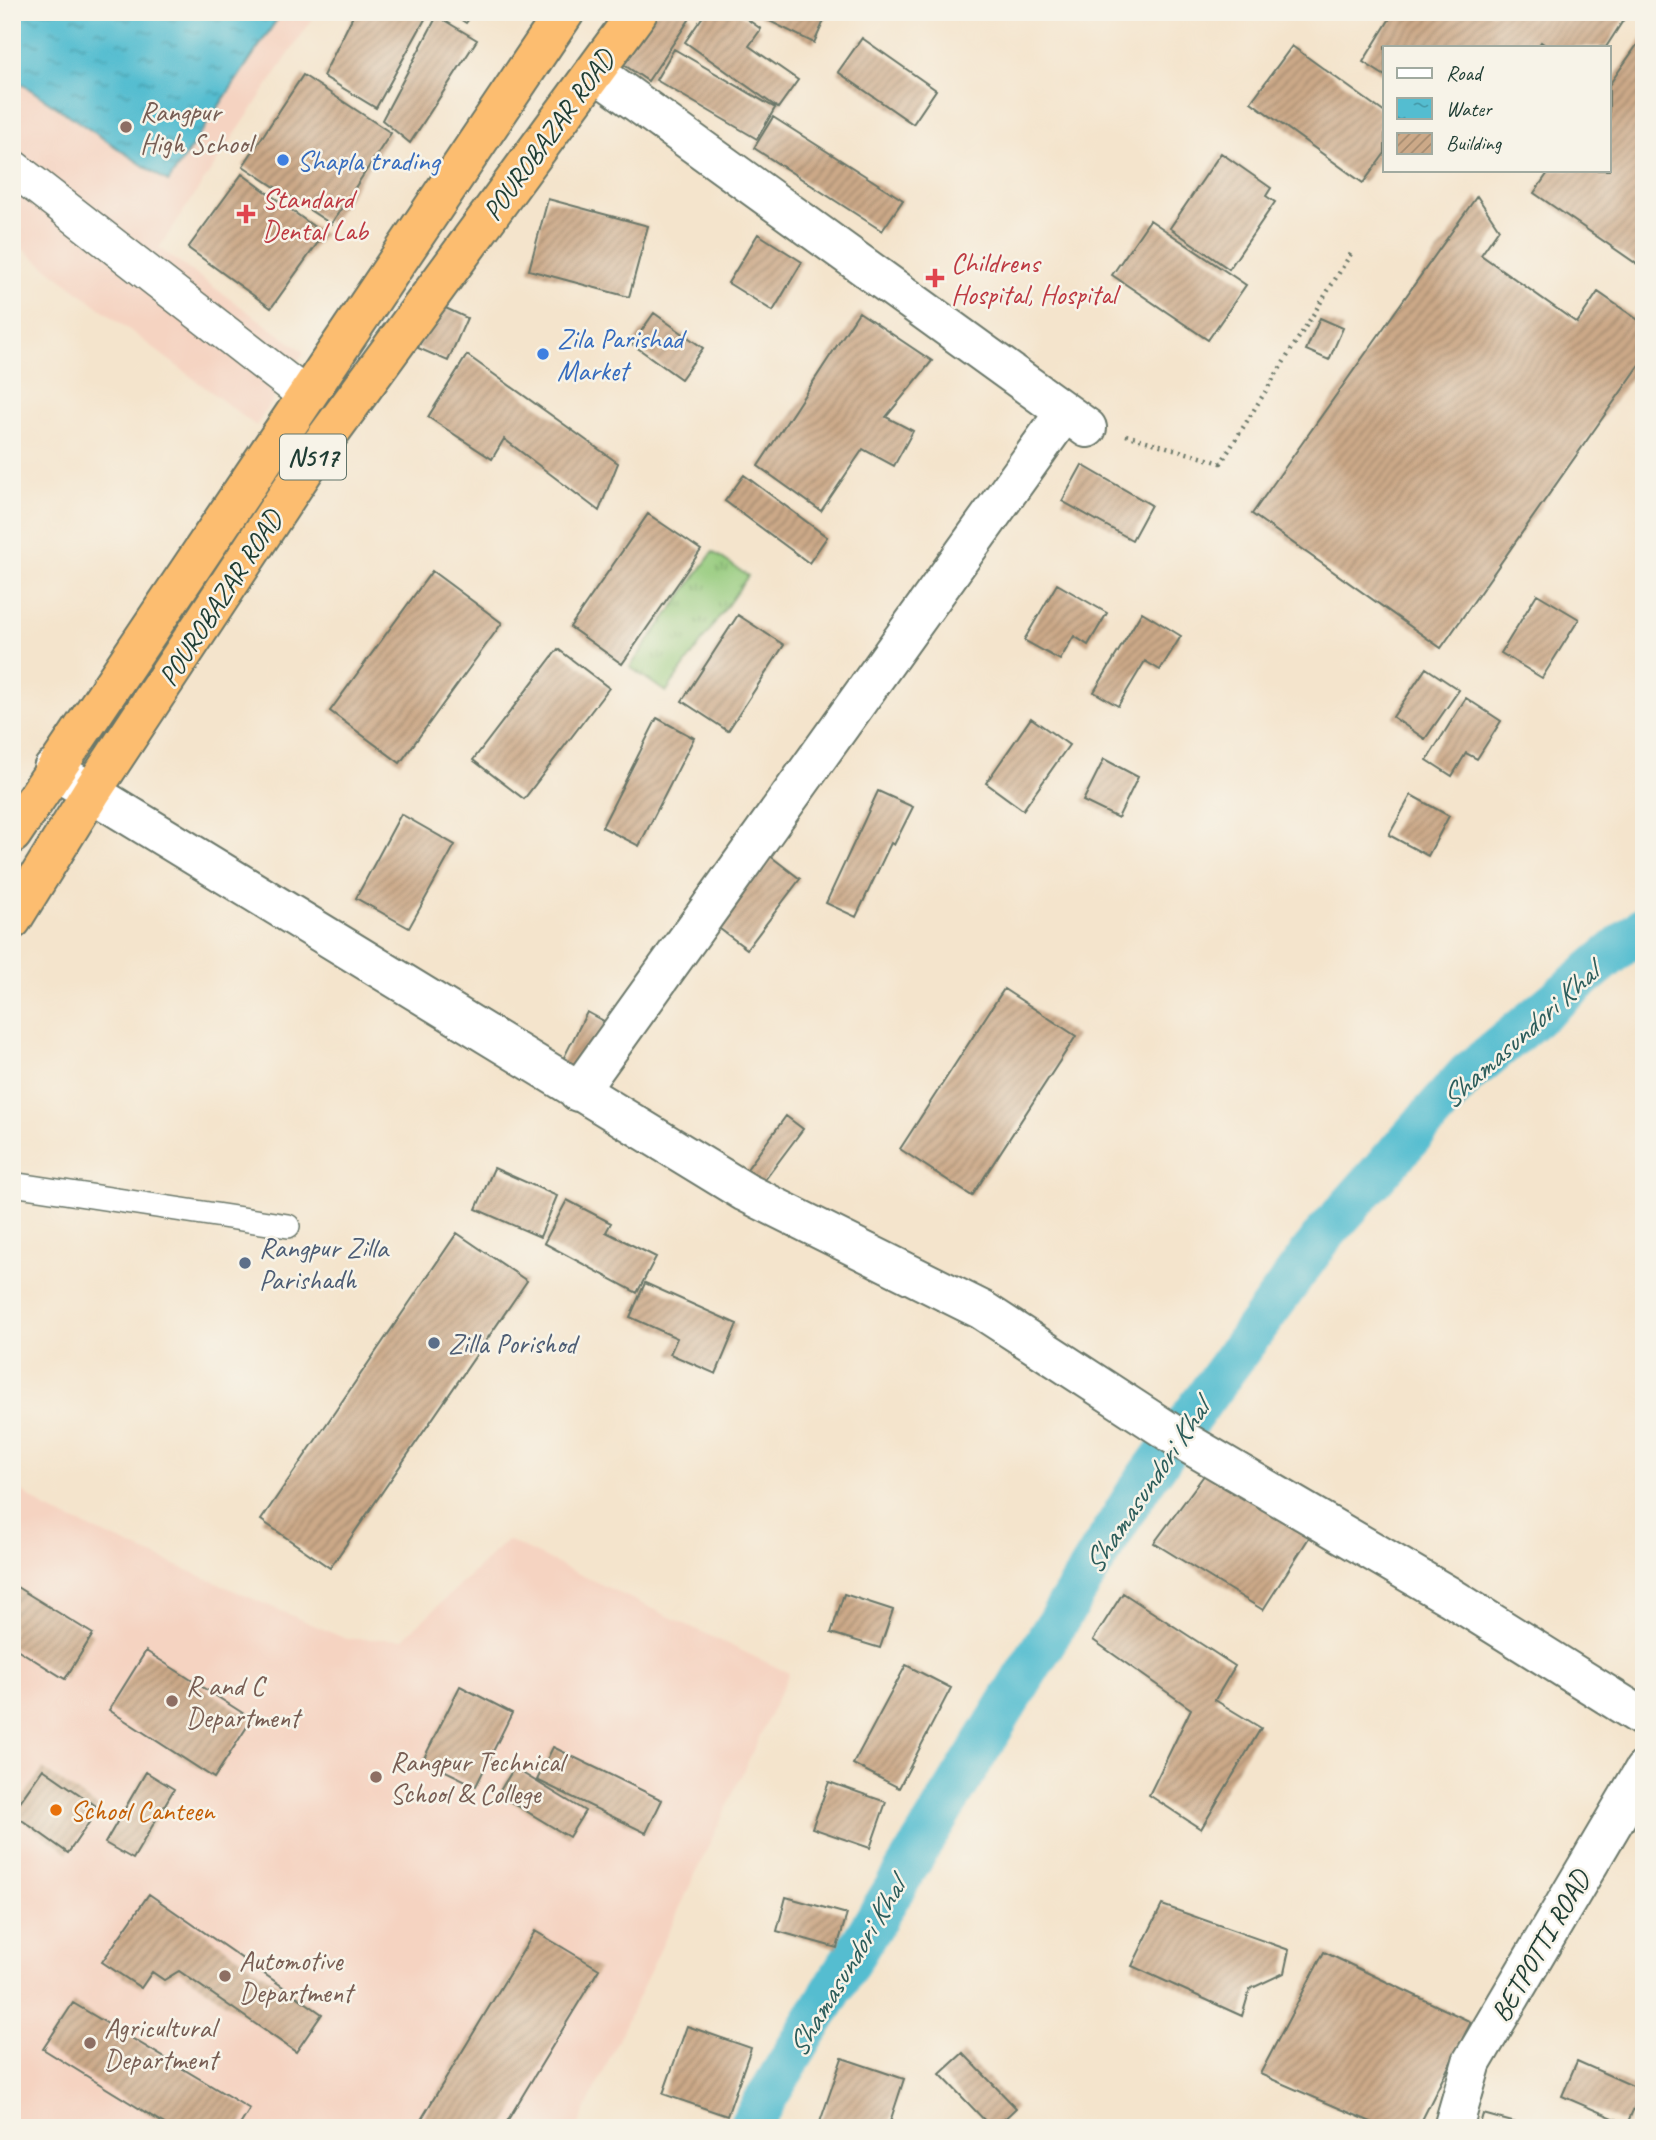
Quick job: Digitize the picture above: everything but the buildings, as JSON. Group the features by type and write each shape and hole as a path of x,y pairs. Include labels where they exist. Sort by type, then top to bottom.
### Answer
{"highway":[{"name":"POUROBAZAR ROAD","path":"12,834 304,395 565,12"},
{"name":"POUROBAZAR ROAD","path":"12,920 92,791 320,446 638,12"}],"street":[{"path":"578,1092 1076,420 594,72"},
{"path":"12,167 304,395"},
{"path":"53,769 745,1192 982,1310 1177,1437 1449,1596 1644,1718"},
{"name":"BETPOTTI ROAD","path":"1453,2128 1472,2062 1644,1770"}],"lane":[{"path":"12,1184 288,1226"}],"path":[{"path":"1076,420 1221,463 1352,251"}],"shaded area":[{"name":"Rangpur High School","path":"12,12 317,12 159,248 304,352 256,426 12,241"},
{"name":"Rangpur Technical School & College","path":"12,1484 46,1509 346,1639 403,1639 507,1540 789,1673 577,2128 12,2128"}],"green space":[{"path":"713,552 748,576 666,692 630,667"}],"water":[{"path":"12,12 282,12 168,182 12,77"}],"waterway":[{"name":"Shamasundori Khal","path":"748,2128 1138,1490 1323,1236 1467,1074 1644,927"}],"place":[{"name":"Rangpur High School","path":"126,127"},
{"name":"Shapla trading","path":"283,160"},
{"name":"Standard Dental Lab","path":"246,214"},
{"name":"Childrens Hospital, Hospital","path":"935,278"},
{"name":"Zila Parishad Market","path":"543,354"},
{"name":"Rangpur Zilla Parishadh","path":"245,1263"},
{"name":"Zilla Porishod","path":"434,1343"},
{"name":"R and C Department","path":"172,1701"},
{"name":"Rangpur Technical School & College","path":"376,1777"},
{"name":"School Canteen","path":"56,1810"},
{"name":"Automotive Department","path":"225,1976"},
{"name":"Agricultural Department","path":"90,2043"}]}
